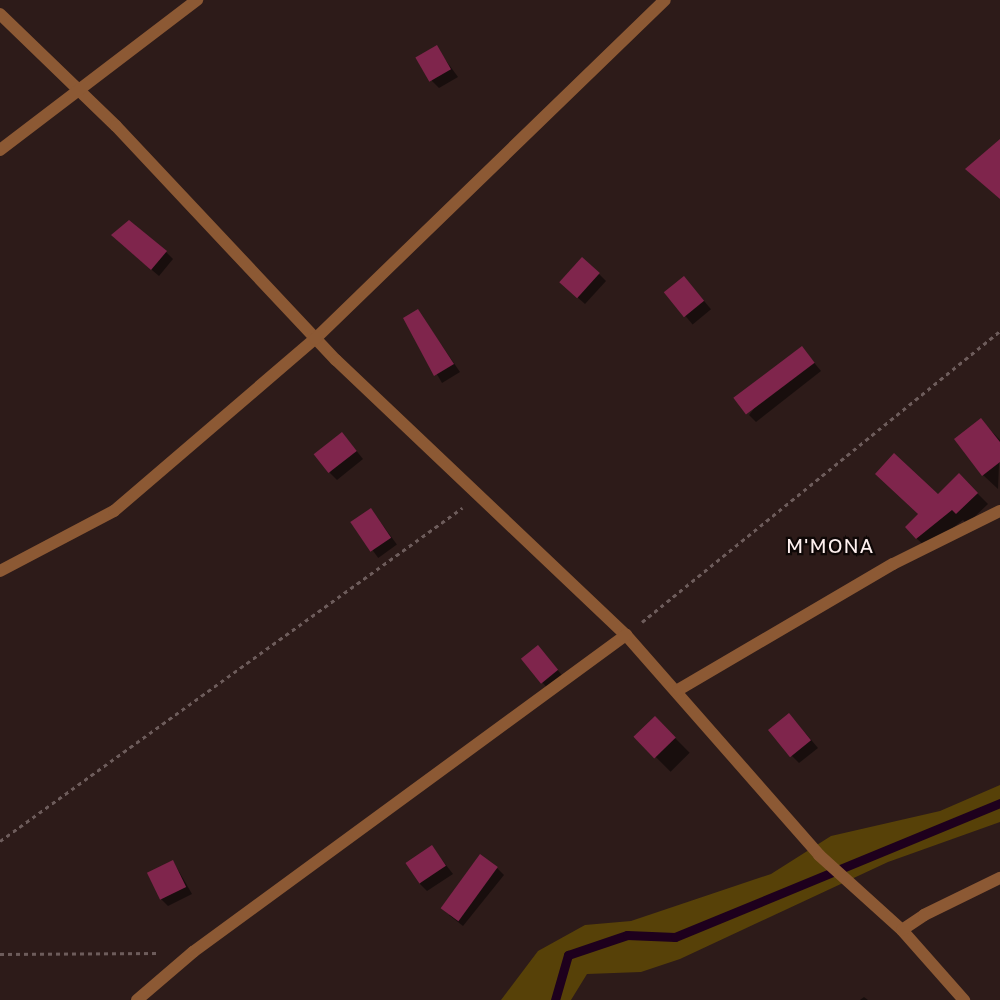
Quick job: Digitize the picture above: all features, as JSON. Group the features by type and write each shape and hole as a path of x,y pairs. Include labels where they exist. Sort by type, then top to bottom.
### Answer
{"street":[{"path":"0,150 19,140 75,89 197,0"},
{"path":"0,571 114,511 315,339 665,0"},
{"path":"0,14 75,89 116,126 315,339 626,635 678,690 835,869 902,930 964,1000"},
{"path":"678,690 893,564 1000,511"},
{"path":"138,1000 193,952 626,635"},
{"path":"902,930 1000,878"}],"path":[{"path":"626,635 1000,332"},
{"path":"0,841 480,495"},
{"path":"0,954 193,952"}],"shaded area":[{"path":"1000,785 1000,822 888,862 680,959 641,972 587,974 571,1000 501,1000 538,951 585,925 631,921 771,874 831,836 940,811"}],"building":[{"path":"437,45 451,69 429,82 415,58"},
{"path":"1000,139 1000,199 965,169"},
{"path":"129,220 167,251 151,270 111,235"},
{"path":"582,257 600,273 577,298 559,282"},
{"path":"684,276 704,301 684,317 664,292"},
{"path":"418,309 454,364 434,376 403,318"},
{"path":"802,346 815,363 746,415 733,398"},
{"path":"981,418 1000,442 1000,462 982,476 954,439"},
{"path":"342,432 357,451 328,473 314,454"},
{"path":"894,453 938,494 959,473 978,493 956,514 952,510 916,539 905,527 918,514 875,474"},
{"path":"371,508 391,538 370,552 350,522"},
{"path":"538,645 558,670 541,684 521,659"},
{"path":"789,713 811,740 790,757 768,730"},
{"path":"655,716 676,738 654,758 633,737"},
{"path":"432,845 446,866 419,884 405,863"},
{"path":"480,854 498,867 458,921 441,908"},
{"path":"173,860 186,887 160,900 147,873"}],"waterway":[{"path":"555,1000 568,955 627,935 675,937 1000,803"}],"district":[{"name":"M'MONA","path":"830,545"}]}
